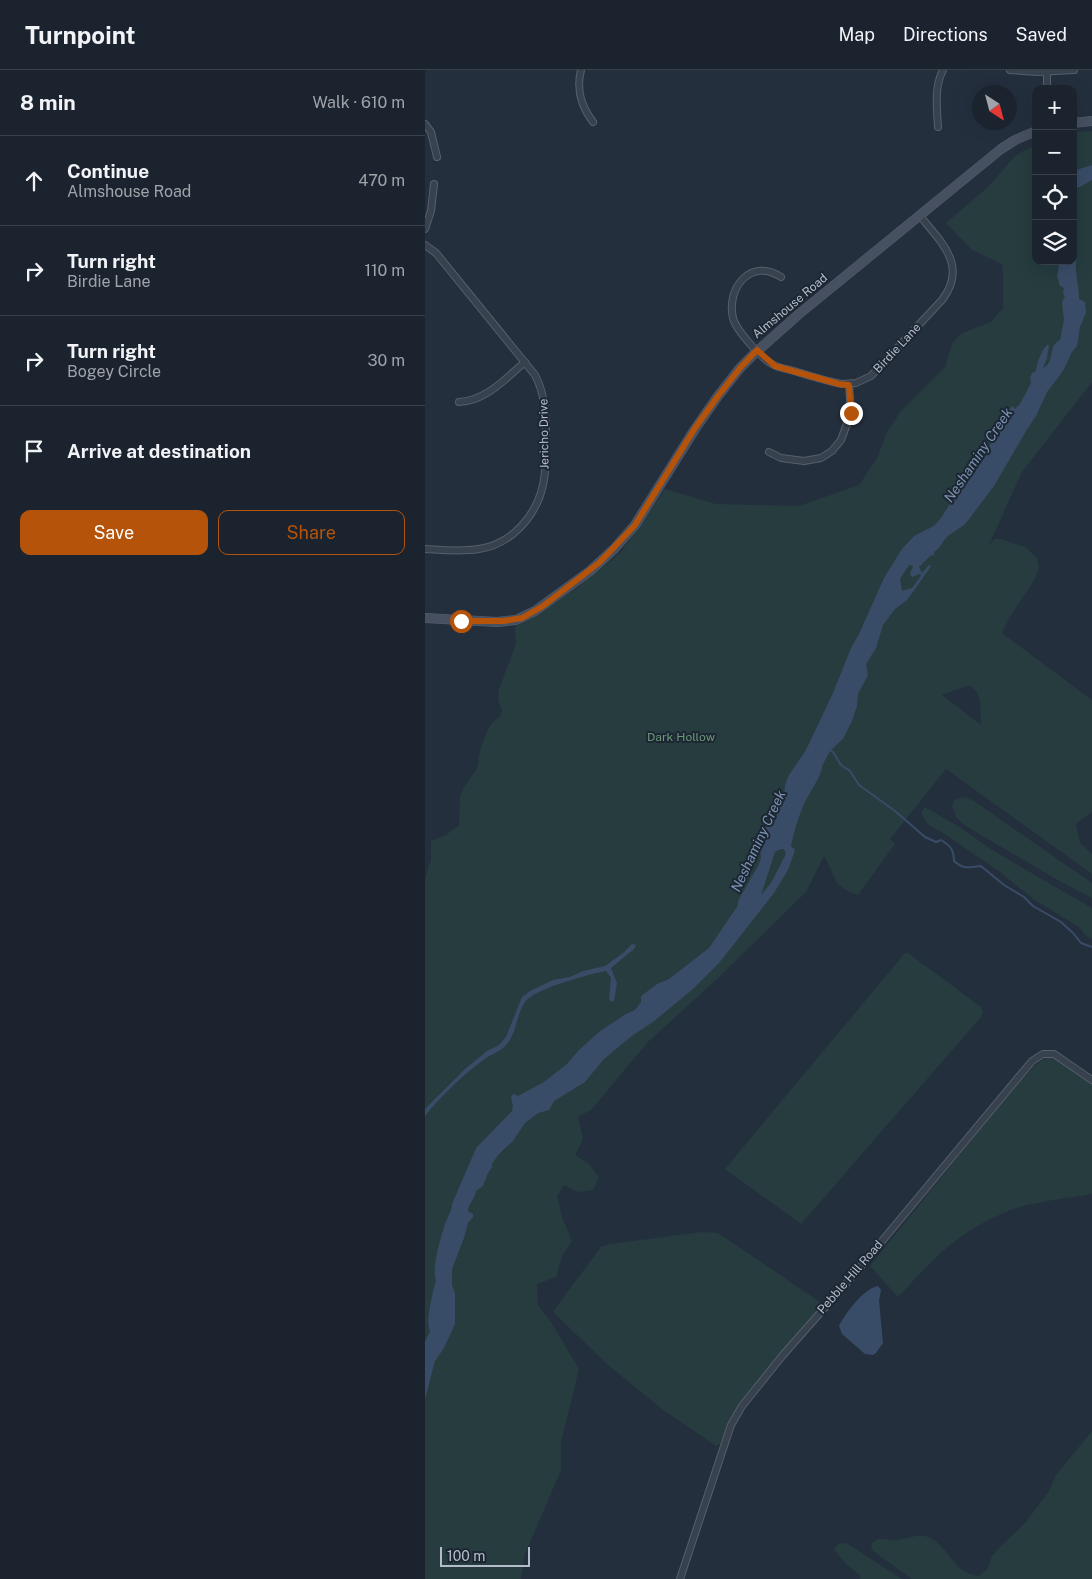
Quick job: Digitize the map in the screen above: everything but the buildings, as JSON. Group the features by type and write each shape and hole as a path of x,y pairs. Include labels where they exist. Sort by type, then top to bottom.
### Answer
{"main road":[{"path":"1077,123 1092,121"},
{"name":"Almshouse Road","path":"425,618 488,621 516,620 535,612 590,571 614,549 635,525 695,428 740,368 757,350 1001,149 1032,133"}],"street":[{"path":"581,70 580,98 585,111 593,122"},
{"path":"938,127 937,89 938,80 943,70"},
{"path":"1010,70 1074,70"},
{"path":"1047,71 1047,85"},
{"path":"425,124 431,132 437,157"},
{"path":"425,229 431,211 434,184"},
{"name":"Birdie Lane","path":"849,385 860,382 874,373 942,300 949,290 953,274 951,260 946,248 921,216"},
{"name":"Jericho Drive","path":"425,245 435,253 525,362 539,384 545,408 544,478 531,515 516,531 493,545 466,550 425,549"},
{"path":"769,452 781,458 804,461 816,460 832,451 841,440 851,413 849,385 839,384 775,366 743,335 734,322 732,310 733,295 746,276 755,271 767,270 781,276"},
{"path":"459,402 481,396 497,386 525,362"},
{"name":"Pebble Hill Road","path":"680,1579 731,1425 741,1406 783,1355 857,1271 1032,1061 1043,1054 1054,1054 1092,1080"}],"green space":[{"name":"Dark Hollow","path":"1092,131 1092,382 1022,472 989,545 995,539 1001,539 1025,547 1037,558 1039,568 1033,582 1009,618 1002,633 1092,700 1092,812 1076,824 1080,843 1092,854 1092,874 946,769 890,839 895,844 858,895 849,892 835,880 824,856 806,892 718,978 648,1042 591,1110 578,1117 583,1139 575,1155 588,1163 599,1177 593,1190 578,1192 564,1185 557,1196 562,1217 572,1241 562,1256 556,1277 537,1284 538,1305 551,1322 579,1369 561,1442 561,1470 525,1554 521,1579 425,1579 425,879 431,859 431,841 446,835 459,825 460,797 463,789 477,768 481,746 488,730 492,723 500,717 502,711 498,699 499,689 516,644 515,627 539,614 579,586 621,552 665,489 716,504 799,506 859,485 877,458 888,430 901,411 945,367 953,342 962,333 991,322 1003,308 1002,264 972,250 946,223 988,187 1015,156 1032,146 1032,265 1077,265 1077,132","holes":["970,686 977,693 980,703 981,725 942,695"]},
{"path":"965,797 974,801 1092,883 1092,898 964,825 956,817 952,806 957,799"},
{"path":"925,807 961,828 992,850 1092,908 1092,939 1087,937 1079,927 1033,899 1000,872 931,826 926,822 921,812"},
{"path":"905,953 908,953 981,1007 983,1012 981,1017 801,1224 725,1169"},
{"path":"1052,1057 1092,1084 1092,1194 1016,1208 980,1225 966,1233 942,1252 898,1297 870,1266 990,1117 1034,1066 1044,1059"},
{"path":"702,1232 718,1233 823,1304 760,1378 740,1405 722,1443 716,1446 662,1409 608,1365 554,1313 554,1310 601,1247 609,1244"},
{"path":"1092,1431 1092,1579 912,1579 873,1551 872,1543 878,1539 895,1540 924,1536 941,1546 962,1570 979,1576 988,1568 992,1556 997,1550 1026,1522 1049,1491 1056,1475"},
{"path":"838,1544 848,1544 902,1579 859,1579 861,1576 845,1563 834,1550"}],"water":[{"path":"1092,165 1092,180 1077,187 1077,170"},
{"path":"1059,265 1076,265 1079,299 1085,302 1086,313 1080,327 1077,346 1063,371 1047,392 1036,416 994,486 966,523 948,536 934,552 934,555 930,556 919,567 922,573 929,565 931,566 907,600 895,609 883,625 876,648 866,664 868,675 858,694 857,706 852,721 843,739 830,751 818,779 804,804 791,846 795,850 788,870 774,893 719,963 693,989 604,1059 585,1082 554,1101 549,1110 538,1113 525,1123 513,1141 499,1154 491,1165 493,1166 483,1186 476,1191 468,1211 473,1214 473,1217 468,1223 452,1269 452,1285 455,1293 455,1324 444,1348 435,1361 425,1399 425,1342 430,1331 428,1320 436,1280 435,1268 438,1250 452,1204 477,1147 512,1111 511,1097 513,1094 518,1096 544,1082 567,1064 600,1031 635,1010 641,1002 641,996 657,984 669,979 709,948 737,907 739,899 761,859 760,848 766,827 776,819 776,807 784,801 785,785 789,775 806,750 884,578 902,549 914,536 934,526 941,518 998,433 1008,410 1013,406 1015,409 1020,404 1031,383 1032,373 1036,371 1037,364 1047,345 1049,345 1047,358 1043,368 1049,362 1054,346 1060,340 1064,320 1062,302 1065,296 1063,294 1064,288 1059,285 1057,277","holes":["909,565 913,566 910,574 912,577 920,574 921,576 912,588 902,591 900,579","784,849 786,854 771,883 761,895 775,852"]},
{"path":"632,944 636,945 634,949 611,968 617,983 614,1001 612,1002 609,999 611,978 606,971 550,987 530,997 522,1008 511,1039 507,1044 467,1073 425,1116 425,1109 465,1069 487,1051 499,1045 506,1037 522,997 553,980 570,977 583,971 605,966"},
{"path":"878,1286 881,1290 879,1301 883,1343 873,1355 865,1354 842,1334 839,1326 861,1296"}],"waterway":[{"path":"829,749 841,765 850,771 859,785 895,811 925,837 936,842 941,840 947,844 951,848 954,861 961,866 981,866 1004,885 1024,897 1033,906 1061,922 1081,943 1092,947"}],"route":[{"path":"461,621 504,621 522,618 535,612 600,562 635,525 695,428 728,382 757,350 775,366 839,384 849,385 851,413"}],"water label":[{"name":"Neshaminy Creek","path":"978,455"},
{"name":"Neshaminy Creek","path":"758,841"}]}
